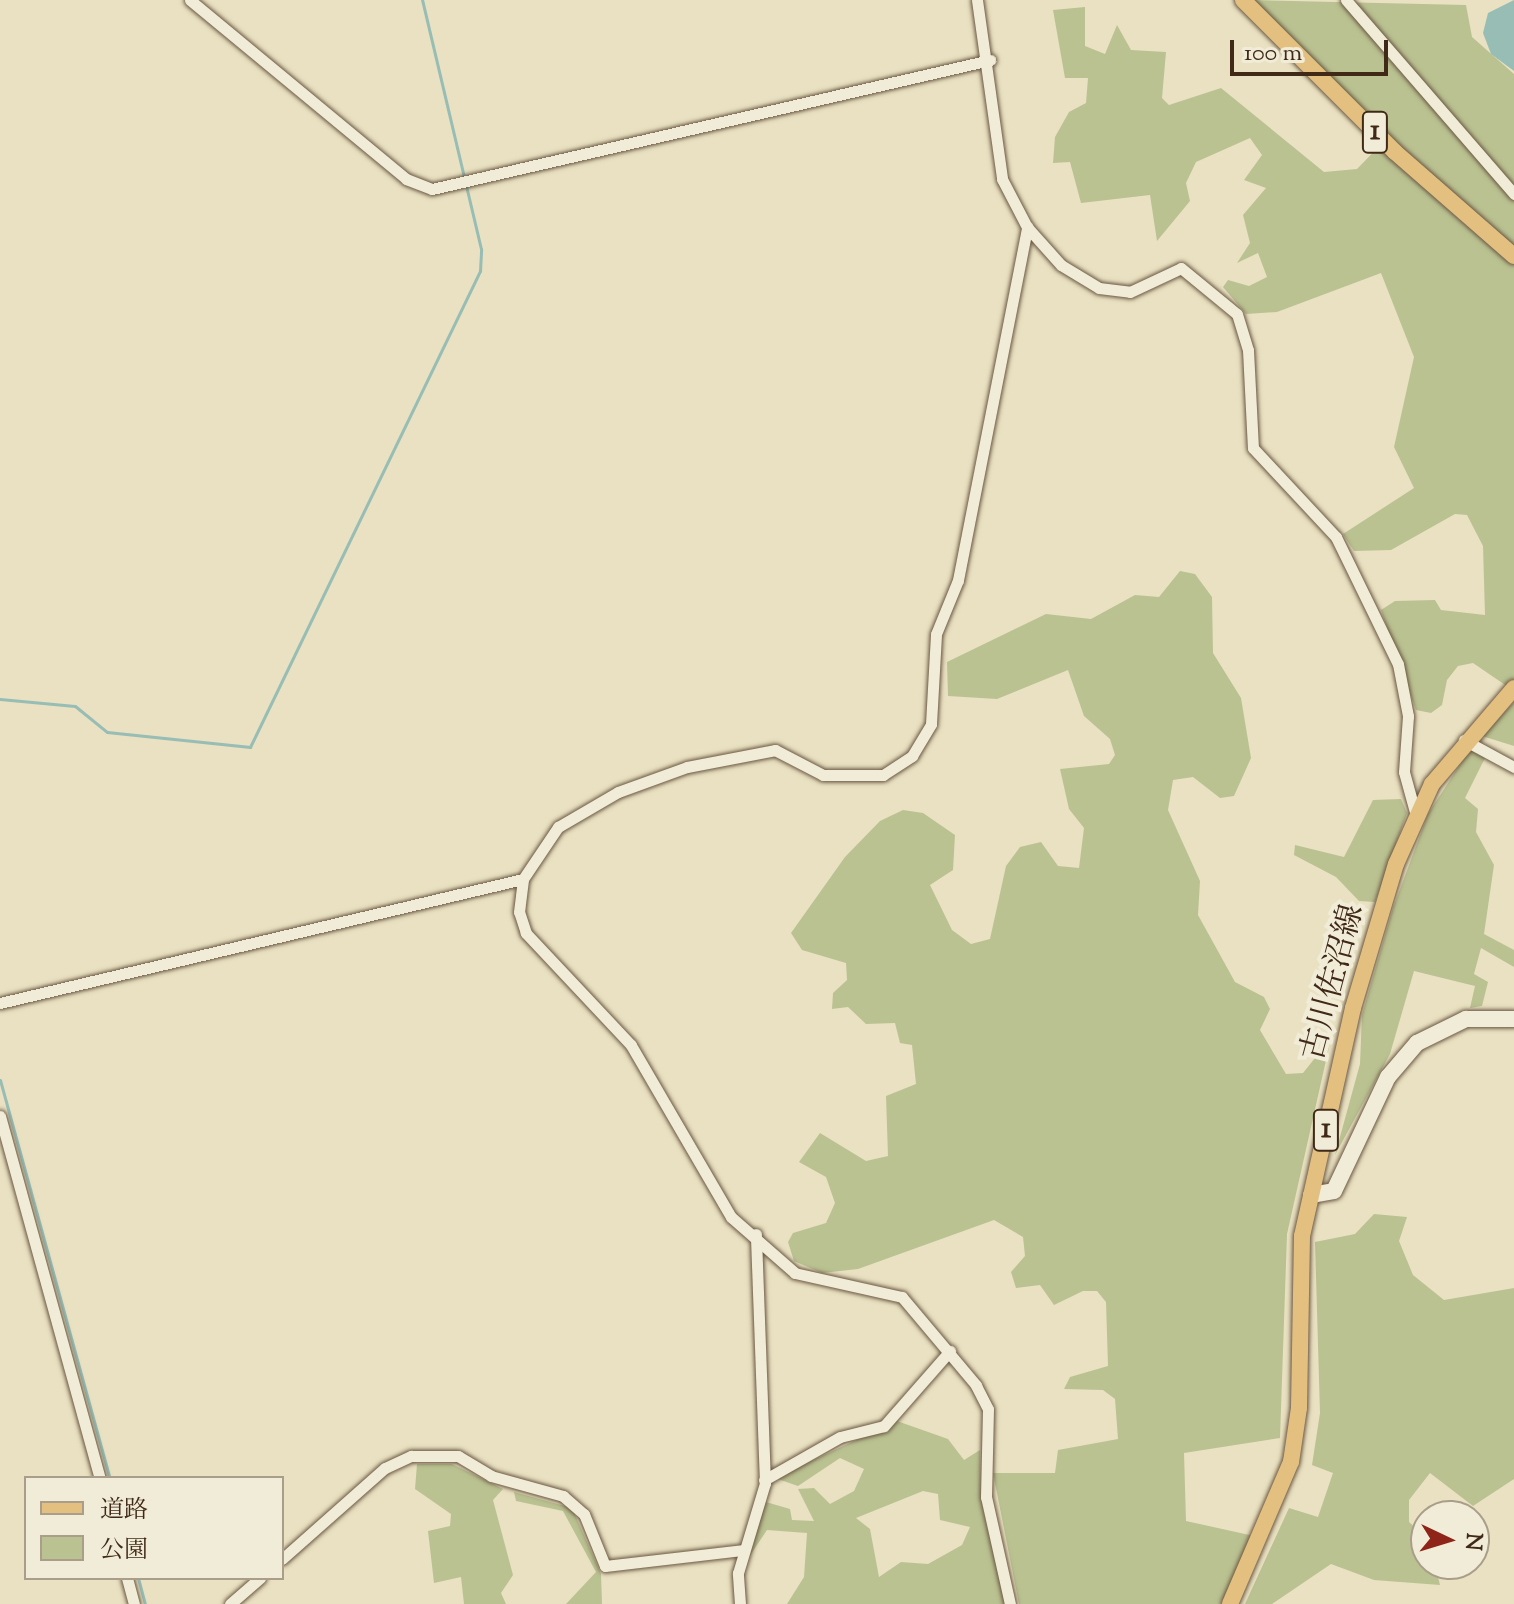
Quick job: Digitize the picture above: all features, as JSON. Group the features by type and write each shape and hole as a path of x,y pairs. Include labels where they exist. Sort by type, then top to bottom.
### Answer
{"main road":[{"name":"1","path":"1243,0 1406,163 1514,256"},
{"name":"古川佐沼線","path":"1230,1604 1291,1462 1299,1408 1298,1280 1311,1195 1353,1008 1415,812 1464,740 1514,688"}],"street":[{"path":"190,0 406,179 432,189 990,60"},
{"path":"977,0 990,60 1002,179 1027,227 1061,265 1099,288 1130,292 1181,268 1237,314 1248,350 1253,448 1336,537 1398,664 1408,716 1406,786 1415,812"},
{"path":"1346,0 1514,194"},
{"path":"1010,1604 986,1497 988,1409 950,1351 902,1297 795,1273 756,1234 725,1211 618,1026 526,933 519,912 523,879 572,812 687,767 786,750 823,775 883,775 912,756 931,724 936,634 958,580 1027,227"},
{"path":"1464,740 1514,767"},
{"path":"0,1003 523,879"},
{"path":"1311,1195 1334,1191 1388,1077 1417,1043 1466,1019 1514,1019"},
{"path":"0,1116 99,1476"},
{"path":"740,1604 744,1550 764,1480 756,1234"},
{"path":"764,1480 840,1437 884,1426 950,1351"},
{"path":"284,1557 385,1468 411,1456 458,1456 491,1476 563,1496 584,1514 605,1566 744,1550"},
{"path":"128,1580 134,1604"},
{"path":"230,1604 258,1580"}],"green space":[{"path":"1253,0 1466,5 1472,37 1514,74 1514,691 1473,663 1458,666 1447,680 1442,705 1431,713 1416,710 1381,610 1395,601 1435,600 1441,610 1485,615 1483,546 1467,515 1455,514 1391,550 1354,551 1343,534 1414,488 1394,447 1414,357 1381,273 1277,312 1246,314 1223,287 1228,280 1249,286 1267,277 1258,253 1237,263 1250,243 1243,215 1266,188 1244,180 1262,155 1250,138 1196,162 1186,183 1190,201 1157,241 1150,195 1081,203 1070,162 1053,163 1055,137 1069,112 1086,103 1088,78 1065,78 1053,10 1085,7 1085,46 1105,54 1117,25 1131,50 1166,52 1162,98 1169,105 1221,88 1324,172 1357,169 1389,136"},
{"path":"1180,571 1195,574 1212,597 1213,653 1241,698 1251,758 1234,796 1220,798 1193,777 1173,780 1168,810 1200,881 1198,915 1235,982 1264,997 1270,1009 1260,1030 1286,1074 1303,1073 1331,1038 1287,1234 1280,1438 1184,1453 1186,1521 1254,1536 1221,1604 1019,1604 993,1473 1055,1473 1058,1450 1118,1439 1115,1399 1103,1390 1064,1389 1070,1377 1108,1366 1106,1302 1097,1291 1083,1291 1054,1305 1040,1285 1016,1288 1011,1272 1025,1256 1023,1237 994,1220 858,1269 822,1273 794,1261 788,1242 793,1233 826,1223 835,1203 826,1177 799,1162 820,1133 866,1161 888,1156 886,1096 916,1084 912,1045 900,1043 895,1023 866,1024 848,1007 832,1009 833,993 847,980 846,963 802,950 791,933 845,857 880,821 903,810 923,813 955,835 953,870 930,885 952,930 971,944 990,939 1006,866 1020,847 1041,842 1058,866 1079,868 1084,828 1069,809 1060,769 1109,764 1115,755 1110,739 1084,716 1068,670 997,699 948,696 947,662 1046,614 1091,619 1135,595 1159,597"},
{"path":"1514,702 1514,746 1482,736"},
{"path":"1470,749 1485,758 1465,798 1478,809 1476,832 1494,865 1484,934 1514,950 1514,967 1481,948 1474,974 1488,982 1482,1006 1470,1008 1475,986 1414,971 1390,1054 1335,1155 1360,1064 1362,1015 1393,908 1428,814"},
{"path":"1401,799 1407,813 1375,902 1359,901 1336,877 1294,855 1295,845 1344,857 1373,800"},
{"path":"1374,1214 1407,1217 1399,1241 1413,1275 1444,1300 1514,1288 1514,1479 1482,1500 1465,1500 1430,1473 1409,1500 1410,1580 1439,1580 1440,1585 1374,1580 1331,1564 1272,1604 1245,1604 1289,1508 1318,1517 1333,1473 1312,1465 1320,1413 1315,1242 1355,1234"},
{"path":"897,1421 948,1439 964,1460 980,1450 981,1500 1005,1604 787,1604 804,1577 807,1533 767,1530 747,1560 766,1502 790,1509 792,1520 814,1521 798,1489 814,1488 830,1504 854,1491 864,1469 840,1458 798,1486 775,1478","holes":["923,1491 938,1494 940,1520 970,1527 962,1545 928,1564 901,1562 879,1577 870,1529 856,1518"]},
{"path":"417,1464 452,1464 503,1489 493,1500 513,1575 501,1593 506,1604 464,1604 461,1577 434,1583 428,1531 450,1526 451,1514 415,1489"},
{"path":"514,1492 572,1508 601,1574 602,1604 566,1604 596,1572 563,1511 516,1501"}],"water":[{"path":"1514,0 1514,71 1491,54 1483,33 1488,13"}],"waterway":[{"path":"0,699 75,706 107,732 250,747 480,271 481,249 422,0"},
{"path":"0,1080 109,1476"},
{"path":"139,1580 145,1604"}]}
